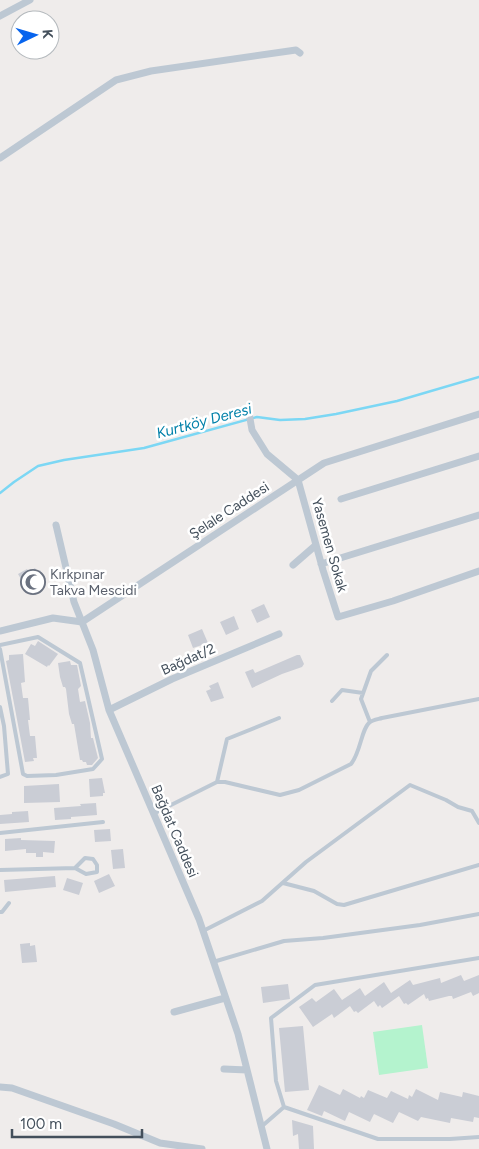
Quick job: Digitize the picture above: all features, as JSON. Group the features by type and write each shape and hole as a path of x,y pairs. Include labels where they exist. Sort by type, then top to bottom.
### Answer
{"street":[{"path":"0,16 30,0"},
{"path":"0,158 116,80 150,71 296,50 300,53"},
{"path":"249,413 252,430 267,454 298,480"},
{"name":"Şelale Caddesi","path":"82,622 324,462 479,414"},
{"path":"341,499 479,456"},
{"name":"Yasemen Sokak","path":"298,480 338,617 393,601 479,571"},
{"path":"322,564 479,515"},
{"name":"Bağdat Caddesi","path":"56,525 74,602 93,650 110,710 203,931 247,1070 267,1149"},
{"path":"293,565 316,545"},
{"path":"0,631 52,618 82,622"},
{"name":"Bağdat/2","path":"110,710 172,679 278,634"},
{"path":"174,1012 225,998"},
{"path":"224,1069 247,1070"},
{"path":"0,1087 12,1088 105,1121 160,1144 202,1149"}],"lane":[{"path":"0,646 38,637 80,663 102,759 93,769 56,776 27,776 23,774 0,649"},
{"path":"370,722 361,699 371,671 387,655"},
{"path":"332,701 342,690 363,693"},
{"path":"153,814 217,782 225,782 280,795 299,790 351,764 357,757 365,729 370,722 479,699"},
{"path":"0,707 4,726 8,774 0,777"},
{"path":"217,782 227,739 279,718"},
{"path":"203,931 262,901 306,862 410,786 446,800 458,807 472,811 479,823"},
{"path":"0,833 103,822"},
{"path":"0,870 75,868 86,874 97,872 97,865 93,859 85,858 75,868"},
{"path":"283,883 314,891 337,904 344,905 479,865"},
{"path":"0,912 9,903"},
{"path":"213,962 284,941 342,936 420,925 479,914"},
{"path":"284,1107 276,1081 271,1018 315,985 479,958"},
{"path":"262,1127 284,1107"},
{"path":"284,1107 378,1139 479,1137"}],"green space":[{"path":"422,1025 428,1068 379,1075 373,1032"}],"building":[{"name":"Kırkpınar Takva Mescidi","path":"35,568 37,572 40,570 46,579 43,580 45,583 29,593 18,574 27,569 29,572"},
{"path":"264,604 270,617 257,623 251,610"},
{"path":"234,616 239,629 226,635 220,622"},
{"path":"202,629 208,643 193,648 188,635"},
{"path":"38,641 58,654 47,667 25,654 31,644 35,646"},
{"path":"23,654 25,682 21,683 23,698 28,698 30,736 35,736 37,758 33,758 34,761 25,762 6,661 9,660 9,655"},
{"path":"300,655 304,664 302,667 252,688 245,672 253,669 255,673"},
{"path":"70,661 71,665 77,665 81,686 78,689 80,702 85,701 91,738 93,738 98,758 92,765 87,765 86,762 80,760 74,724 72,724 69,714 66,689 63,687 60,677 58,663"},
{"path":"218,682 224,698 211,702 206,691 211,689 209,686"},
{"path":"102,778 105,793 103,793 103,796 90,797 89,779"},
{"path":"59,784 60,802 24,803 24,786"},
{"path":"96,803 97,815 55,820 54,808"},
{"path":"28,811 29,822 0,824 0,815"},
{"path":"110,829 111,841 95,842 94,830"},
{"path":"21,838 21,840 55,841 54,853 43,852 43,857 36,857 36,853 26,853 26,849 5,851 5,839"},
{"path":"123,849 125,868 113,869 111,850"},
{"path":"109,874 115,886 99,893 94,881"},
{"path":"55,876 56,887 5,892 4,880"},
{"path":"67,878 83,883 79,895 63,890"},
{"path":"30,943 30,946 35,945 37,962 22,963 20,944"},
{"path":"461,975 464,981 479,975 479,993 473,996 471,992 453,999 452,996 449,996 429,1001 424,994 408,1005 404,1004 399,996 382,1008 380,1005 378,1007 374,1001 358,1013 354,1012 350,1006 334,1018 332,1014 313,1027 299,1007 312,998 316,1002 334,989 342,1000 360,988 365,996 384,982 391,993 410,980 413,985 440,978 441,983"},
{"path":"288,984 290,999 263,1003 261,987"},
{"path":"303,1026 309,1090 285,1092 279,1028"},
{"path":"319,1085 340,1095 343,1089 360,1098 361,1096 364,1098 368,1090 387,1098 391,1091 408,1099 409,1095 412,1097 416,1089 438,1100 440,1092 462,1097 463,1092 479,1096 479,1118 474,1117 473,1122 451,1118 450,1123 421,1117 418,1121 399,1112 393,1123 374,1114 370,1122 349,1112 345,1121 324,1111 322,1116 307,1110"},
{"path":"292,1120 313,1126 314,1149 299,1149 298,1134 293,1136"}],"waterway":[{"name":"Kurtköy Deresi","path":"0,493 38,466 64,460 144,448 257,417 280,420 305,419 336,414 397,401 479,377"}],"place":[{"name":"Kırkpınar Takva Mescidi","path":"33,582"}]}
